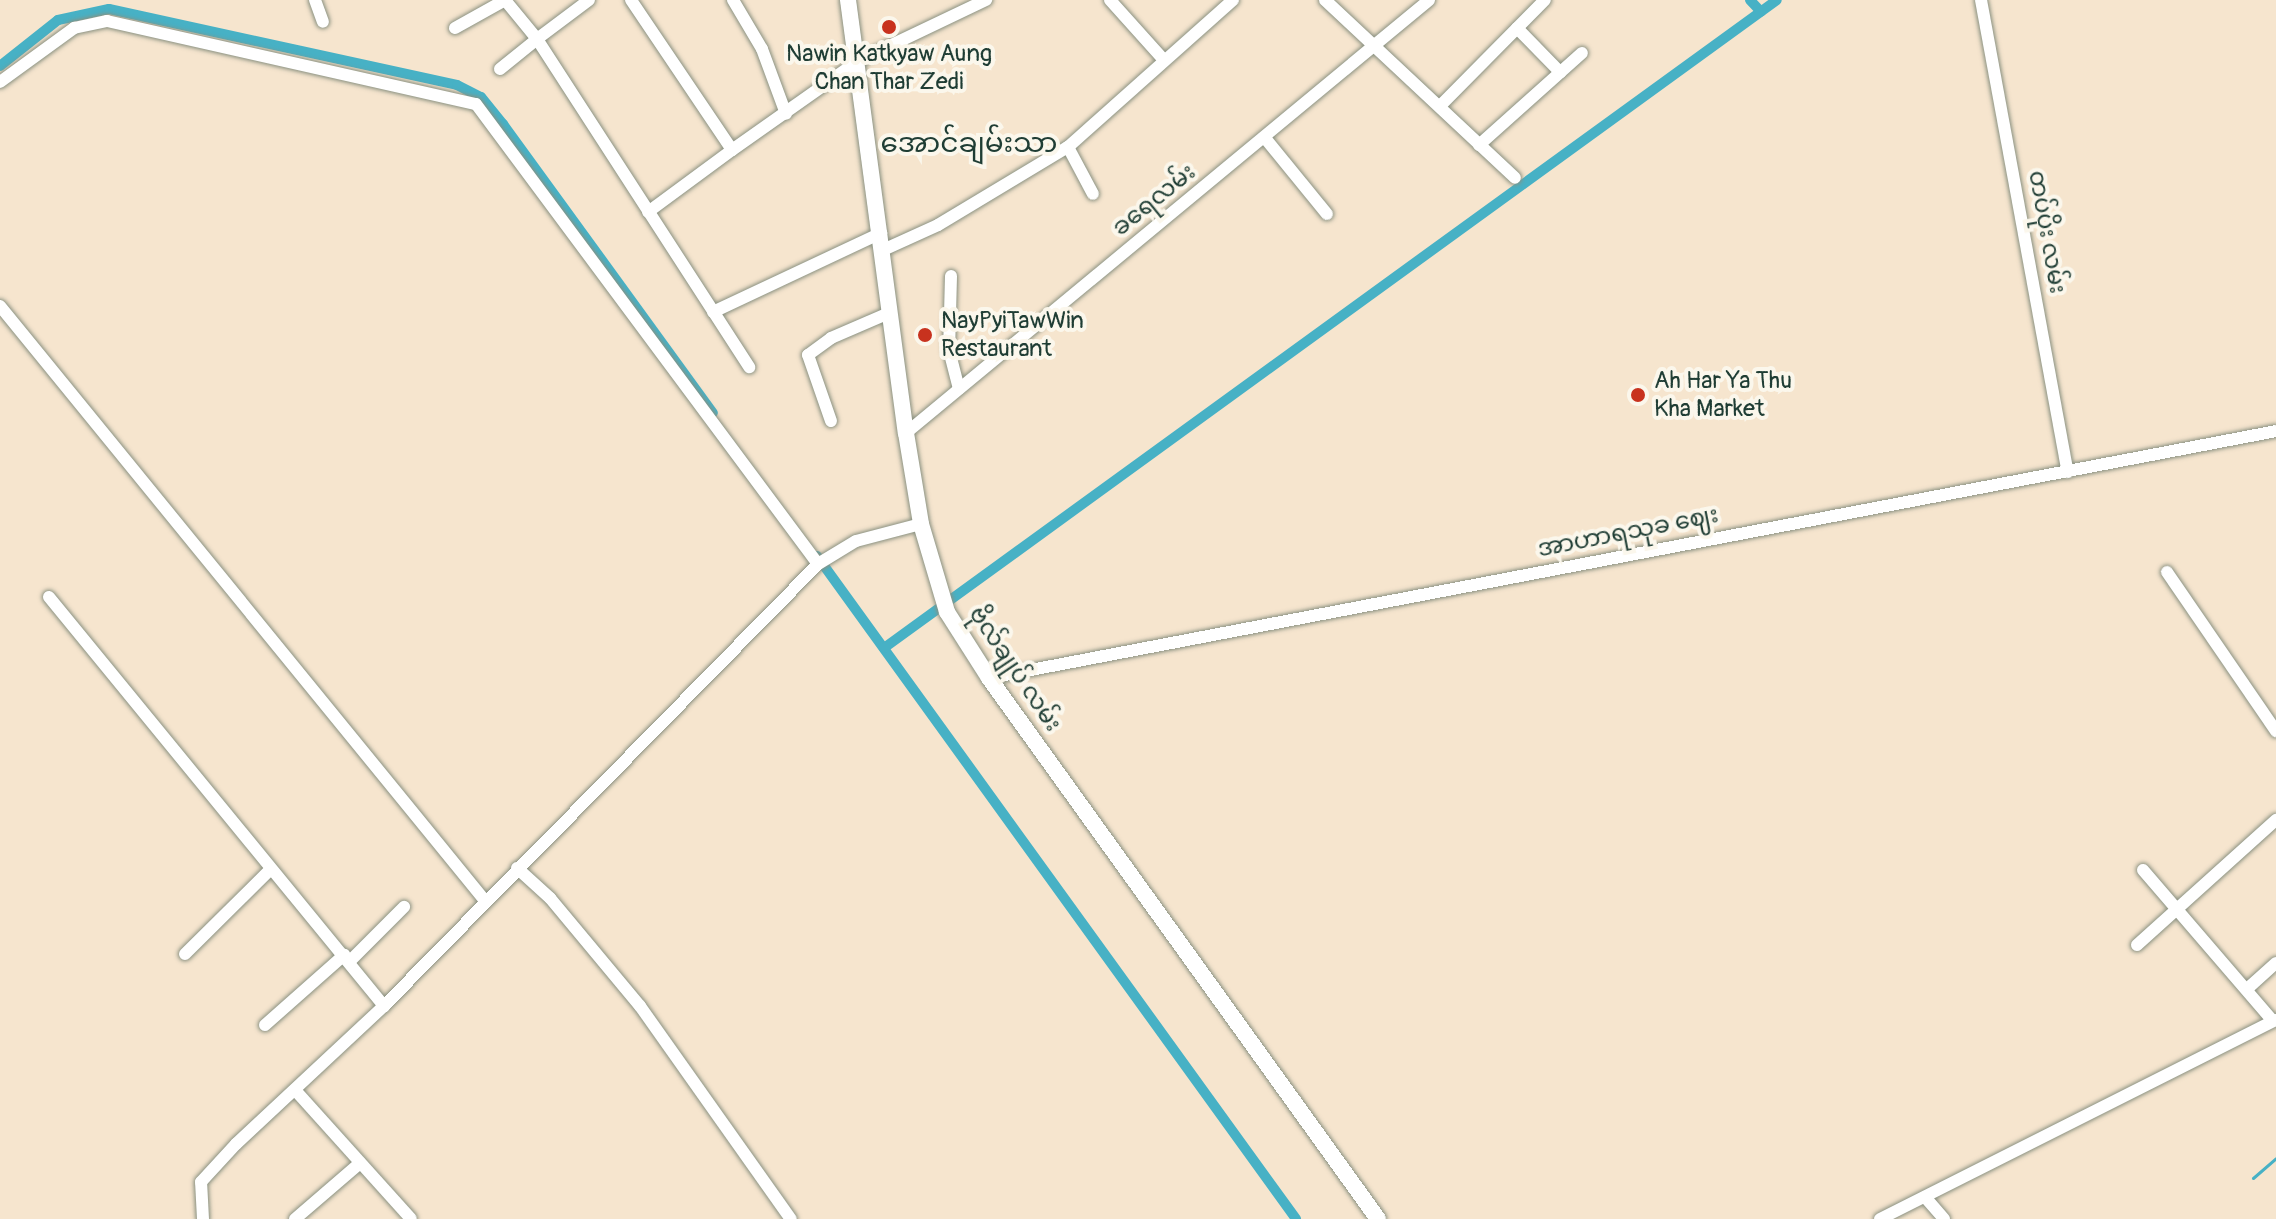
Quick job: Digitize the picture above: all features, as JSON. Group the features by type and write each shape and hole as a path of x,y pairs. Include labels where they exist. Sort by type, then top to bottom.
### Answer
{"main road":[{"name":"ဗိုလ်ချုပ် လမ်း","path":"848,0 906,433 921,524 947,612 989,678 1378,1219"}],"street":[{"path":"315,0 323,22"},
{"path":"455,28 505,0 537,39 749,367"},
{"path":"500,69 589,0"},
{"path":"631,0 732,150"},
{"path":"733,0 762,49 786,114"},
{"path":"648,212 858,61 986,0"},
{"path":"1110,0 1163,59"},
{"path":"713,312 882,241 938,225 1068,147 1163,59 1233,0"},
{"path":"1325,0 1515,178"},
{"name":"ခရေလမ်း","path":"906,433 1429,0"},
{"path":"1440,106 1545,0"},
{"name":"တပ်ပိုး လမ်း","path":"1981,0 2068,472"},
{"path":"0,82 74,28 107,21 476,104 820,562"},
{"path":"1517,28 1560,72"},
{"path":"1479,145 1582,53"},
{"path":"1265,138 1327,214"},
{"path":"1068,147 1093,194"},
{"path":"951,276 949,350 959,389"},
{"path":"0,306 486,902"},
{"path":"831,421 808,355 831,338 891,312"},
{"name":"အာဟာရသုခ ဈေး","path":"989,678 2276,431"},
{"path":"203,1219 201,1182 384,1006 820,562 856,541 921,524"},
{"path":"2167,572 2276,731"},
{"path":"49,597 384,1006"},
{"path":"2137,945 2276,820"},
{"path":"517,868 550,898 640,1006 791,1219"},
{"path":"185,954 270,870"},
{"path":"1880,1219 2275,1021 2143,870"},
{"path":"265,1025 404,907"},
{"path":"2247,989 2276,963"},
{"path":"295,1090 411,1219"},
{"path":"301,1217 360,1163"},
{"path":"1925,1197 1944,1219"}],"waterway":[{"path":"1750,0 1761,12"},
{"path":"884,648 1777,0"},
{"path":"0,66 58,20 109,9 457,85 481,97 503,124 713,413"},
{"path":"817,556 1296,1219"},
{"path":"2253,1178 2276,1158"}],"place":[{"name":"Nawin Katkyaw Aung Chan Thar Zedi","path":"889,27"},
{"name":"NayPyiTawWin Restaurant","path":"925,335"},
{"name":"Ah Har Ya Thu Kha Market","path":"1638,395"}],"district":[{"name":"အောင်ချမ်းသာ","path":"969,144"}]}
